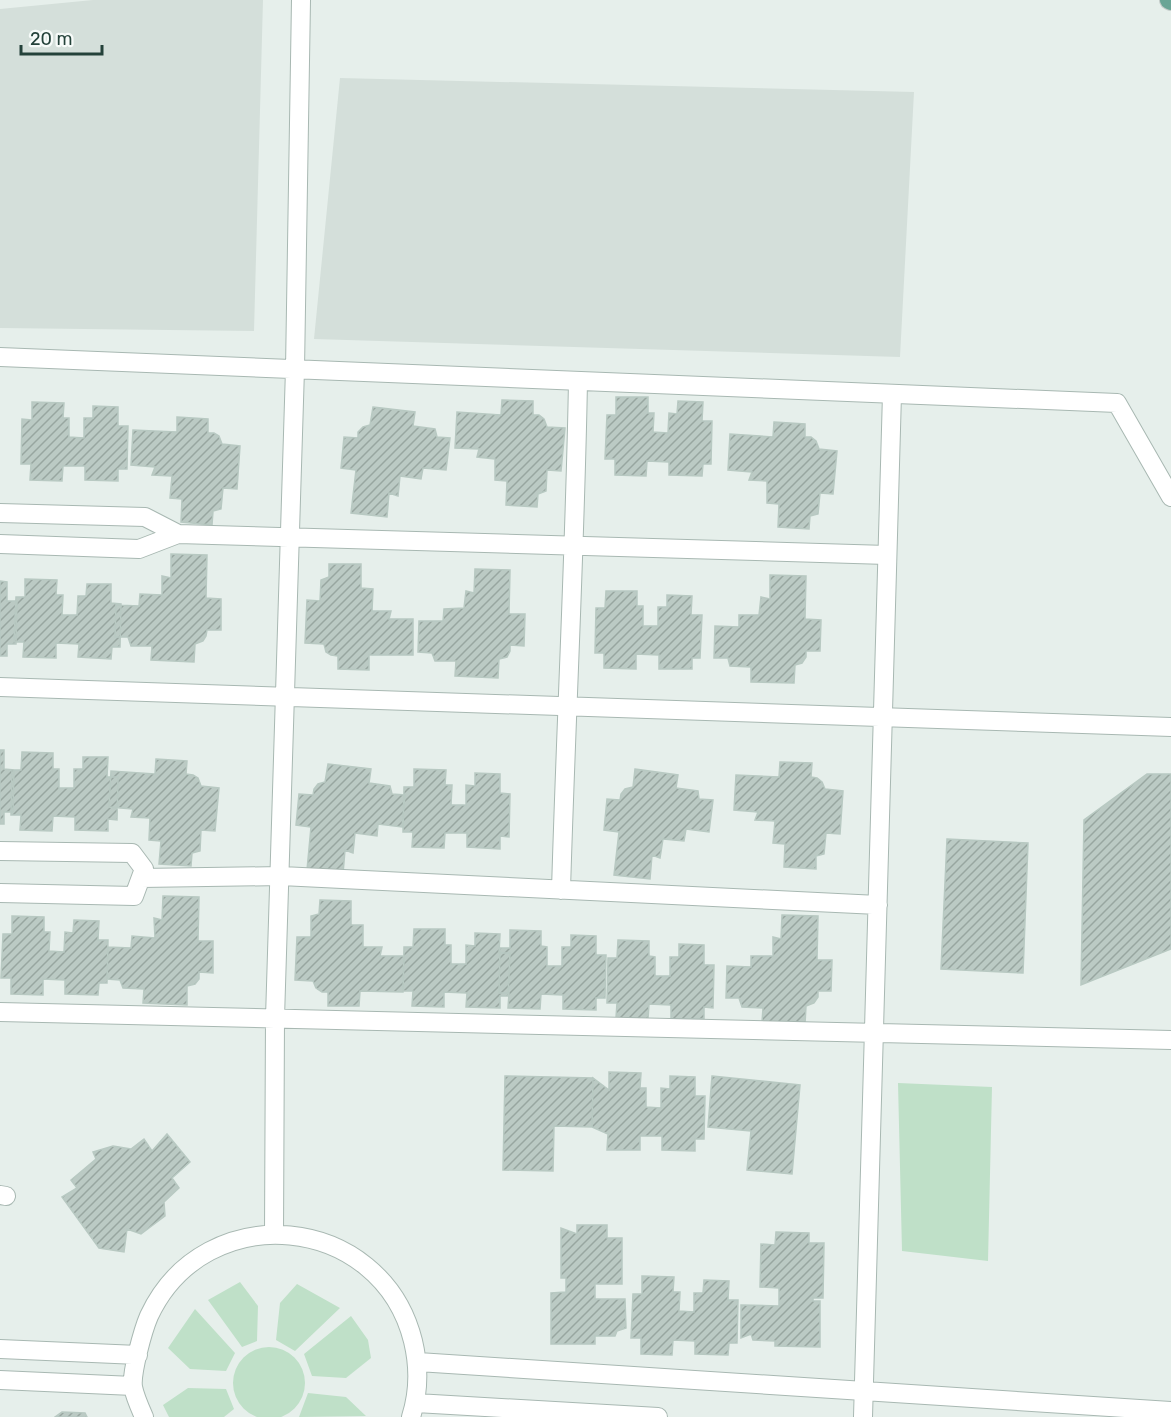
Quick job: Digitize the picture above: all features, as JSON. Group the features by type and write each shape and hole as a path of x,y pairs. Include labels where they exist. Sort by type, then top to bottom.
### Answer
{"street":[{"path":"274,1233 275,1018 296,369 301,0"},
{"path":"1157,0 1171,8"},
{"path":"0,357 1117,404 1171,497"},
{"path":"561,890 566,706 575,546 578,381"},
{"path":"863,1417 892,394"},
{"path":"0,513 145,517 178,534"},
{"path":"0,544 139,549 178,534 887,555"},
{"path":"0,687 1171,727"},
{"path":"0,851 132,853 144,869 134,896 0,893"},
{"path":"141,878 280,876 878,905"},
{"path":"0,1012 1171,1040"},
{"path":"144,1417 133,1386 142,1332 157,1300 179,1273 207,1252 239,1238 274,1233 316,1239 345,1252 386,1285 408,1320 418,1362 413,1410 658,1417"},
{"path":"0,1348 138,1354"},
{"path":"418,1362 1171,1411"},
{"path":"0,1380 133,1386"}],"shaded area":[{"path":"93,0 263,0 254,331 0,328 0,9"},
{"path":"340,78 914,92 900,357 314,339"}],"green space":[{"path":"898,1083 992,1087 988,1261 902,1251"},
{"path":"240,1282 258,1306 257,1341 242,1347 208,1300"},
{"path":"297,1284 340,1308 295,1351 276,1340 280,1303"},
{"path":"195,1309 235,1353 226,1371 190,1369 168,1348"},
{"path":"351,1316 368,1340 371,1358 346,1378 312,1376 304,1354"},
{"path":"269,1347 289,1353 299,1363 305,1383 299,1403 289,1413 269,1419 249,1413 239,1403 233,1383 239,1363 249,1353"},
{"path":"188,1388 226,1389 234,1409 224,1417 169,1417 163,1405"},
{"path":"308,1393 346,1397 366,1416 299,1417"}],"building":[{"path":"616,397 648,397 648,413 654,413 653,432 668,433 669,413 677,414 678,401 703,402 702,421 712,421 711,464 703,464 702,476 669,475 669,462 647,461 646,476 615,475 615,459 605,459 607,415 616,415"},
{"path":"502,400 533,401 533,415 539,415 544,419 547,427 565,428 561,471 547,470 546,491 538,494 537,507 506,505 507,481 495,480 495,459 477,457 479,449 455,448 457,412 501,415"},
{"path":"32,402 64,403 63,418 69,418 69,437 84,438 84,418 93,418 93,406 118,407 118,426 128,426 127,469 118,469 118,481 85,480 85,466 63,466 62,481 30,480 31,464 21,464 22,419 32,420"},
{"path":"373,407 415,412 413,426 435,429 437,437 450,438 446,470 423,468 421,479 400,476 398,496 389,493 387,517 351,513 356,470 341,468 344,437 358,438 358,432 370,425"},
{"path":"177,417 208,419 208,433 219,436 222,444 240,446 237,489 223,488 221,509 213,511 212,525 181,522 182,499 170,498 172,476 152,475 155,467 131,465 133,430 177,432"},
{"path":"774,422 805,424 805,437 811,437 816,441 819,449 837,451 833,494 820,493 818,514 810,516 809,529 778,527 779,504 767,503 767,481 749,480 752,472 728,470 730,434 773,437"},
{"path":"171,554 207,555 206,598 221,599 221,630 207,630 203,641 195,644 194,662 151,660 152,646 131,646 128,637 115,637 116,605 139,606 140,594 162,595 162,576 171,578"},
{"path":"329,564 361,564 361,588 373,589 372,611 391,611 389,619 413,619 413,655 369,655 369,670 338,669 338,656 326,652 324,644 305,643 307,600 320,601 321,580 329,577"},
{"path":"475,569 510,570 509,614 525,614 524,646 510,645 507,657 499,659 498,678 455,676 456,661 435,661 432,653 418,652 419,621 443,621 444,609 464,608 466,591 474,593"},
{"path":"770,575 806,576 805,619 821,620 820,651 806,651 806,657 802,663 795,665 794,683 751,682 751,667 730,666 728,658 714,658 715,626 739,627 739,615 759,615 761,597 770,599"},
{"path":"25,579 57,580 56,595 63,595 62,615 77,615 78,596 86,596 87,584 111,584 111,603 121,604 120,647 112,647 111,659 78,657 79,644 56,643 56,658 23,657 24,642 14,642 16,597 25,597"},
{"path":"0,581 7,582 7,601 17,601 16,644 7,644 7,656 0,656"},
{"path":"606,591 637,591 637,606 643,606 643,626 658,626 658,607 667,607 667,595 692,596 691,615 702,615 700,658 692,658 692,669 659,669 659,655 636,654 636,669 604,668 604,653 595,653 596,608 605,608"},
{"path":"0,750 4,750 4,769 14,770 13,812 4,812 4,824 0,824"},
{"path":"22,752 53,753 53,769 59,769 59,788 74,788 74,769 83,769 83,757 108,757 107,777 118,777 117,820 108,819 108,831 75,830 75,817 53,816 52,831 20,830 21,815 11,815 12,770 21,770"},
{"path":"156,759 187,761 186,774 198,778 201,786 219,788 215,831 201,830 200,851 192,853 191,866 159,864 161,841 149,840 150,818 131,817 133,809 109,807 111,771 155,774"},
{"path":"780,762 812,763 811,777 822,782 825,789 843,791 840,834 826,833 824,854 816,856 816,869 784,867 785,844 773,843 775,821 755,820 758,812 734,810 736,775 779,777"},
{"path":"328,764 371,769 369,783 390,786 392,794 405,795 402,827 378,824 377,836 355,833 353,853 345,850 343,874 307,870 311,827 296,825 299,794 313,795 318,784 325,782"},
{"path":"414,769 446,770 445,785 452,785 451,805 466,805 466,785 475,786 475,773 500,774 500,793 510,794 509,837 500,836 500,849 467,847 467,833 445,833 444,848 412,847 413,832 403,832 404,787 414,787"},
{"path":"635,769 678,775 676,788 698,791 699,799 713,800 709,832 686,829 684,841 663,839 660,858 652,855 650,879 614,875 619,832 604,830 607,799 620,800 625,789 633,787"},
{"path":"1147,774 1171,774 1171,949 1081,985 1084,820"},
{"path":"947,839 1028,843 1023,973 941,969"},
{"path":"163,896 199,897 198,941 213,941 213,973 199,972 199,979 195,984 187,986 187,1005 143,1003 144,989 123,988 120,980 107,979 108,947 131,948 132,936 155,938 154,918 162,920"},
{"path":"320,900 351,901 351,925 363,925 363,947 382,947 380,956 404,956 403,992 360,991 359,1006 328,1006 328,992 322,992 316,988 313,981 295,980 297,937 311,937 311,916 319,914"},
{"path":"782,915 818,916 817,960 832,960 831,991 818,991 818,997 814,1003 806,1006 805,1024 762,1022 763,1008 742,1007 739,998 726,998 727,966 751,967 751,956 773,956 773,937 781,939"},
{"path":"12,916 44,917 44,932 50,932 49,951 64,952 65,932 73,933 74,920 99,921 98,940 108,940 107,983 99,983 98,995 65,994 65,980 43,979 43,995 11,994 11,978 1,978 3,934 12,934"},
{"path":"414,929 445,929 445,945 451,945 451,964 466,964 466,945 475,946 475,933 500,934 499,953 510,953 508,996 500,996 500,1008 466,1007 467,993 444,992 444,1007 412,1006 413,991 403,991 404,947 413,947"},
{"path":"510,930 541,931 541,946 547,947 547,966 562,966 562,947 571,947 571,935 596,936 596,955 606,955 605,998 596,998 596,1010 563,1009 563,995 541,994 540,1009 508,1008 509,993 499,993 500,948 510,948"},
{"path":"618,940 649,941 649,956 655,957 655,976 670,976 670,957 679,957 679,944 704,945 704,965 714,965 713,1008 704,1007 704,1019 671,1019 671,1005 649,1004 648,1019 616,1018 617,1003 607,1003 608,958 617,958"},
{"path":"609,1072 641,1073 640,1088 646,1088 646,1107 661,1108 661,1088 670,1089 670,1076 695,1077 695,1096 705,1096 704,1139 695,1139 695,1151 662,1150 662,1136 640,1136 640,1150 607,1150 608,1134 592,1127 593,1078 609,1090"},
{"path":"505,1076 593,1078 592,1127 554,1126 553,1171 503,1170"},
{"path":"712,1076 800,1085 792,1174 747,1170 751,1131 708,1127"},
{"path":"167,1134 190,1162 172,1178 179,1188 164,1202 165,1216 141,1234 127,1229 124,1252 99,1248 62,1197 77,1188 71,1180 96,1159 93,1152 113,1146 131,1149 144,1139 152,1151"},
{"path":"577,1225 607,1225 607,1238 622,1238 622,1284 595,1284 595,1299 625,1299 626,1328 617,1331 615,1336 595,1336 595,1344 551,1344 551,1293 566,1292 566,1278 561,1278 561,1228 577,1234"},
{"path":"776,1232 809,1233 809,1243 824,1243 823,1298 813,1298 813,1301 820,1301 820,1347 775,1346 775,1341 753,1340 751,1334 741,1338 741,1305 779,1306 779,1288 760,1287 761,1244 775,1245"},
{"path":"642,1276 674,1277 673,1292 680,1292 679,1311 694,1312 694,1293 703,1293 704,1280 729,1281 728,1300 738,1300 737,1343 729,1343 728,1355 695,1354 695,1341 673,1340 672,1355 641,1354 641,1338 631,1338 633,1294 642,1294"},
{"path":"62,1412 85,1413 87,1417 55,1417"}]}
